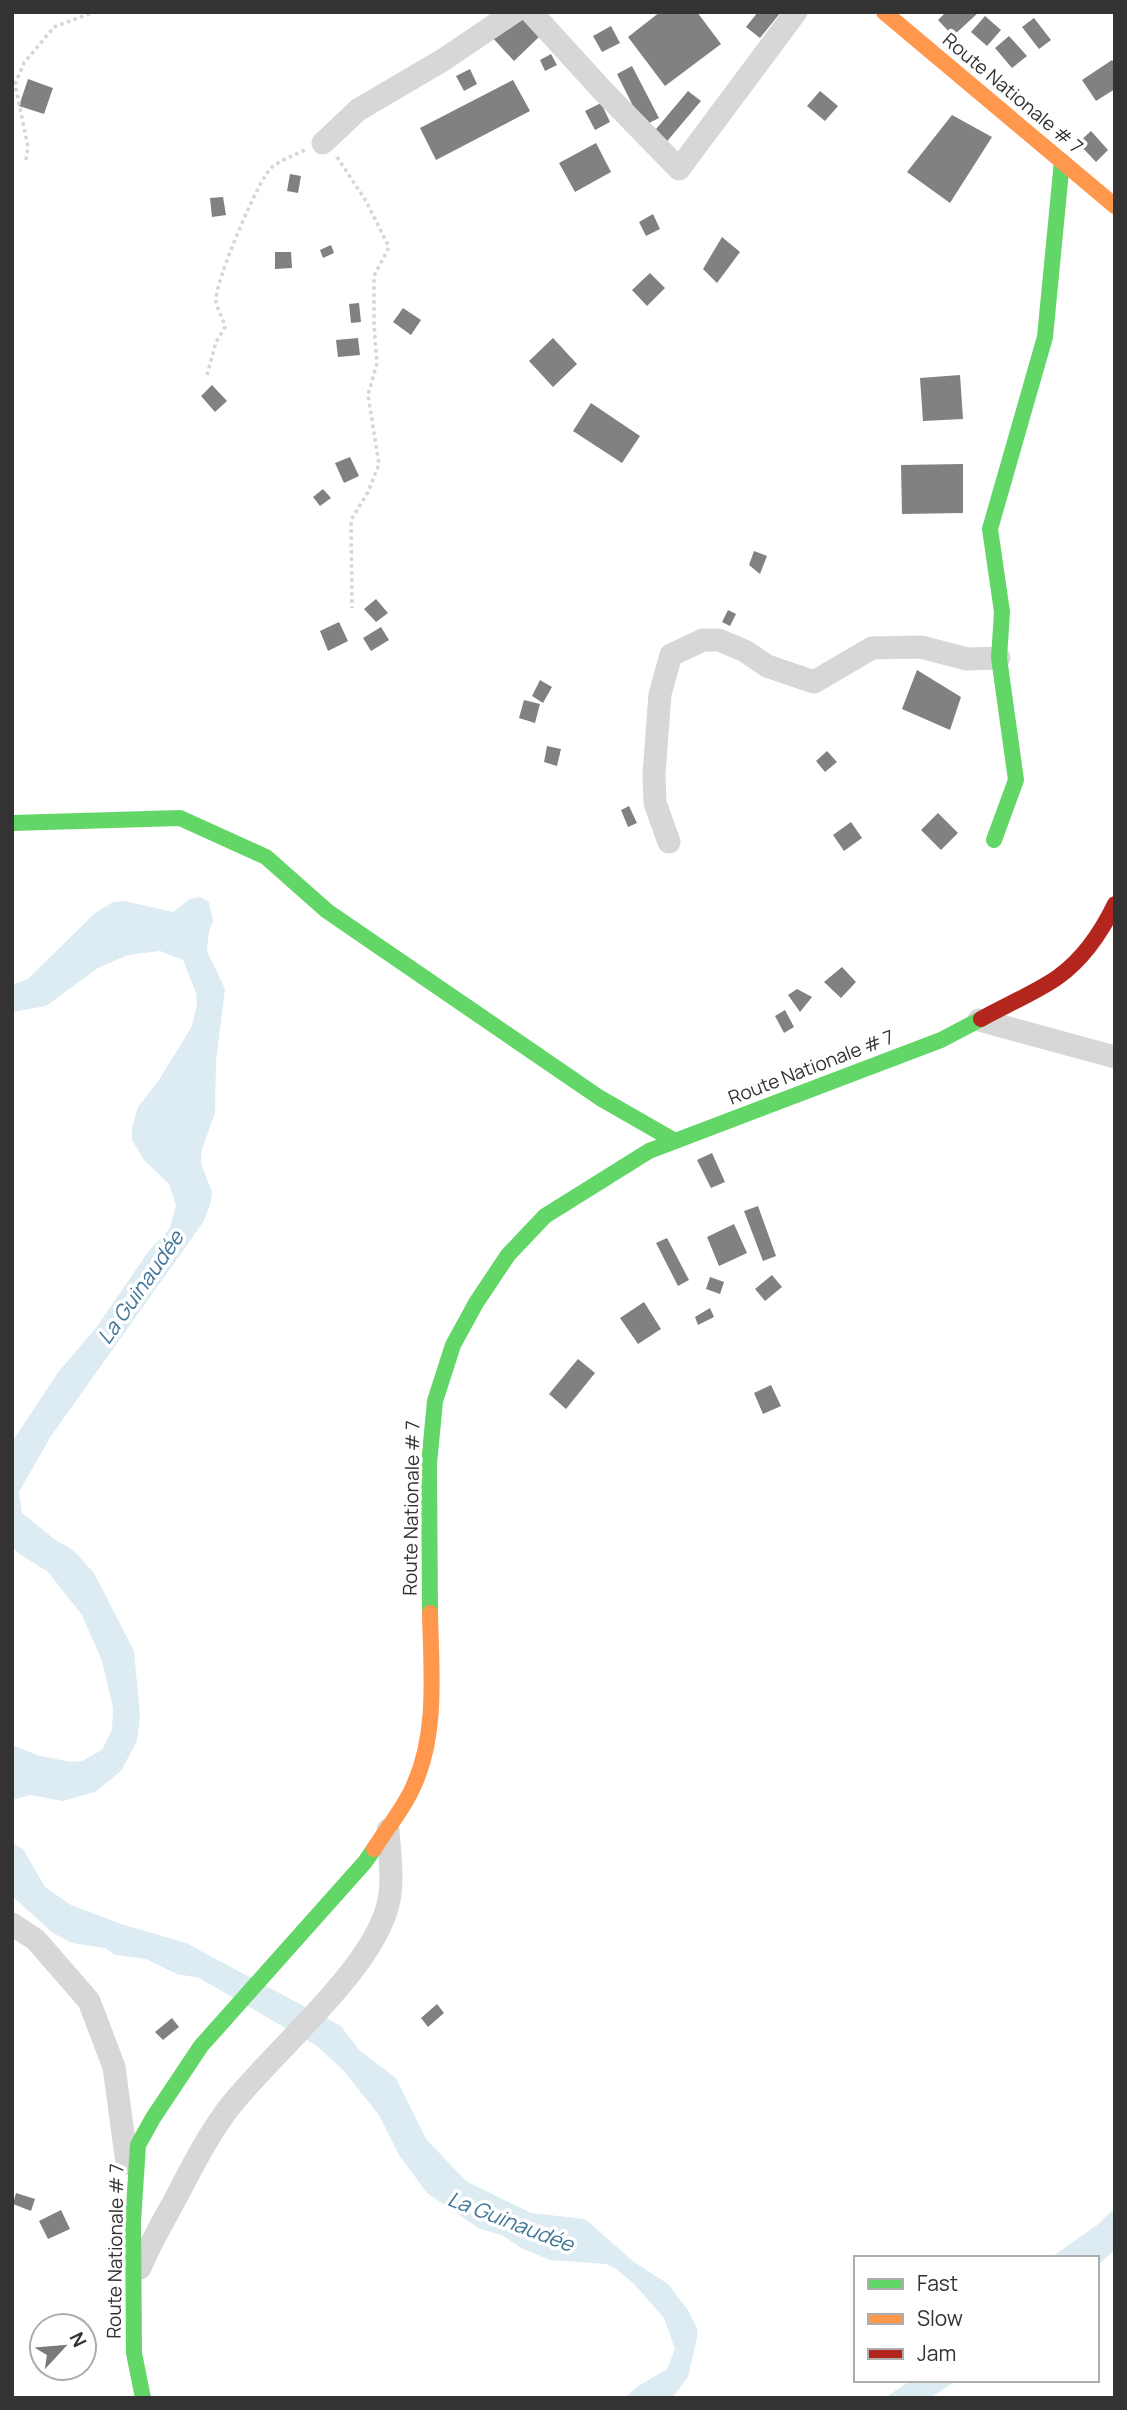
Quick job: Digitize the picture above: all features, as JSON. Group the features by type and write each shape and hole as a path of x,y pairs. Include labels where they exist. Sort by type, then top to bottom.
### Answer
{"main road":[{"name":"Route Nationale # 7","path":"884,12 907,20 1115,206"},
{"path":"994,840 1016,780 999,658 1003,612 990,529 1045,337 1062,161"},
{"path":"12,823 180,818 266,857 327,911 600,1098 675,1141"},
{"name":"Route Nationale # 7","path":"143,2398 134,2354 132,2284 138,2145 201,2046 365,1862 414,1786 423,1759 431,1706 429,1464 435,1402 453,1345 476,1303 508,1255 545,1216 649,1151 941,1040 979,1020 1058,977 1085,951 1105,925 1115,904"}],"street":[{"path":"323,143 358,110 443,60 514,12"},
{"path":"531,12 679,169 796,12"},
{"path":"669,842 655,803 654,774 660,694 671,655 703,640 719,640 746,651 767,666 814,682 872,648 921,647 967,659 999,658"},
{"path":"979,1020 1115,1057"},
{"path":"132,2284 151,2241 225,2112 333,1992 369,1947 382,1922 390,1894 388,1826"},
{"path":"12,1924 36,1940 89,2001 114,2067 134,2209"}],"path":[{"path":"26,160 28,147 18,110 15,84 24,62 54,27 94,12"},
{"path":"207,374 216,342 225,327 216,302 221,274 249,208 270,168 323,143 335,154 366,201 389,247 374,276 377,363 368,395 379,464 368,492 351,520 352,608"}],"water":[{"name":"La Guinaudée","path":"200,897 209,902 213,921 207,951 225,989 216,1061 215,1113 201,1152 201,1163 212,1192 211,1201 204,1221 51,1436 19,1492 22,1513 54,1539 73,1550 94,1573 134,1651 140,1716 137,1741 121,1771 95,1792 63,1801 30,1795 12,1800 12,1745 40,1756 71,1762 82,1761 102,1750 112,1730 113,1708 102,1661 82,1615 48,1572 18,1553 12,1546 12,1442 59,1371 96,1328 148,1252 170,1228 176,1205 169,1184 144,1160 132,1140 132,1128 138,1107 159,1080 192,1026 197,1004 196,993 183,960 160,951 128,955 98,968 46,1006 12,1012 12,985 28,979 95,913 113,902 124,901 173,912 190,899"},
{"name":"La Guinaudée","path":"12,1843 23,1849 45,1887 71,1905 121,1924 186,1943 341,2026 359,2050 396,2078 426,2139 466,2181 531,2213 585,2219 634,2262 668,2284 688,2310 697,2328 688,2377 672,2398 624,2398 638,2386 667,2369 675,2349 664,2318 634,2284 606,2264 550,2260 521,2248 502,2235 480,2229 427,2193 399,2155 379,2115 343,2070 317,2046 199,1978 177,1974 146,1959 115,1955 105,1948 72,1943 53,1933 12,1896"},
{"path":"1115,2208 1115,2249 1099,2264 1099,2256 1053,2256 1097,2225"},
{"path":"908,2382 954,2382 930,2398 885,2398"}],"building":[{"path":"517,12 540,36 514,61 490,35"},
{"path":"660,12 697,12 721,44 665,86 628,37"},
{"path":"758,12 781,12 760,38 746,27"},
{"path":"946,12 979,12 953,36 938,20"},
{"path":"985,16 1001,30 987,46 971,32"},
{"path":"1034,18 1051,40 1039,49 1022,27"},
{"path":"611,26 620,43 602,52 593,36"},
{"path":"1009,36 1027,56 1012,68 995,48"},
{"path":"551,54 557,65 545,71 540,60"},
{"path":"1112,60 1115,64 1115,89 1096,101 1082,80"},
{"path":"632,66 659,118 643,126 617,74"},
{"path":"470,69 477,84 464,91 456,76"},
{"path":"28,79 53,88 44,114 19,106"},
{"path":"513,80 530,111 436,160 420,128"},
{"path":"688,91 701,101 663,146 651,135"},
{"path":"820,91 838,106 825,121 807,106"},
{"path":"601,103 610,122 595,130 585,111"},
{"path":"952,115 992,137 950,203 907,172"},
{"path":"1091,131 1108,150 1096,162 1078,143"},
{"path":"596,143 611,172 575,192 559,163"},
{"path":"290,174 301,176 298,193 287,191"},
{"path":"223,197 226,215 212,217 210,198"},
{"path":"653,214 660,229 646,236 639,222"},
{"path":"722,237 740,252 717,283 703,269"},
{"path":"331,245 334,253 323,258 320,250"},
{"path":"275,252 291,252 292,268 275,269"},
{"path":"650,273 665,288 647,306 632,290"},
{"path":"359,303 361,322 351,323 349,304"},
{"path":"403,308 421,320 411,335 393,322"},
{"path":"358,338 360,355 338,357 336,340"},
{"path":"553,338 577,364 553,387 529,361"},
{"path":"960,375 963,419 923,421 920,378"},
{"path":"212,385 227,401 215,412 201,396"},
{"path":"591,403 640,436 622,463 573,431"},
{"path":"350,457 359,476 344,483 335,463"},
{"path":"963,464 963,513 902,514 901,465"},
{"path":"323,489 331,498 320,506 313,497"},
{"path":"754,551 767,556 760,574 749,565"},
{"path":"376,599 388,613 376,622 364,609"},
{"path":"728,610 736,614 730,626 722,622"},
{"path":"339,622 348,641 328,651 320,631"},
{"path":"381,627 389,640 371,651 363,638"},
{"path":"917,670 961,697 950,730 902,709"},
{"path":"540,680 552,687 543,703 532,696"},
{"path":"524,700 540,704 535,723 519,718"},
{"path":"547,746 561,749 557,766 544,762"},
{"path":"827,751 837,762 825,772 816,761"},
{"path":"629,806 637,823 628,827 621,810"},
{"path":"938,813 958,833 941,850 921,830"},
{"path":"851,822 862,838 844,851 833,835"},
{"path":"842,967 856,982 841,998 824,982"},
{"path":"797,989 812,997 800,1012 788,995"},
{"path":"785,1010 794,1027 784,1033 775,1016"},
{"path":"712,1153 725,1182 711,1188 697,1160"},
{"path":"758,1206 776,1256 763,1261 744,1211"},
{"path":"734,1224 747,1253 719,1266 707,1237"},
{"path":"667,1238 689,1280 678,1286 656,1243"},
{"path":"772,1275 782,1287 765,1301 755,1289"},
{"path":"710,1277 724,1282 720,1294 706,1289"},
{"path":"644,1302 661,1329 638,1344 620,1318"},
{"path":"710,1308 714,1317 698,1325 695,1317"},
{"path":"578,1359 595,1373 566,1409 549,1394"},
{"path":"771,1385 781,1406 763,1414 754,1393"},
{"path":"437,2004 444,2013 428,2027 421,2018"},
{"path":"172,2018 179,2027 163,2040 155,2032"},
{"path":"16,2193 35,2199 31,2211 13,2204"},
{"path":"61,2210 70,2229 48,2239 39,2221"}],"traffic: fast":[{"path":"994,840 1016,780 999,658 1002,612 990,529 1045,337 1062,161"},
{"path":"12,823 180,818 266,857 327,911 600,1098 675,1141"},
{"path":"430,1613 429,1464 435,1401 453,1345 476,1303 508,1255 545,1216 649,1151 941,1040 981,1019"},
{"path":"143,2398 134,2353 133,2222 138,2145 201,2046 374,1849"}],"traffic: slow":[{"path":"884,12 1115,206"},
{"path":"374,1849 410,1793 422,1765 427,1744 432,1678 430,1613"}],"traffic: jam":[{"path":"981,1019 1040,988 1067,970 1091,944 1115,904"}]}
